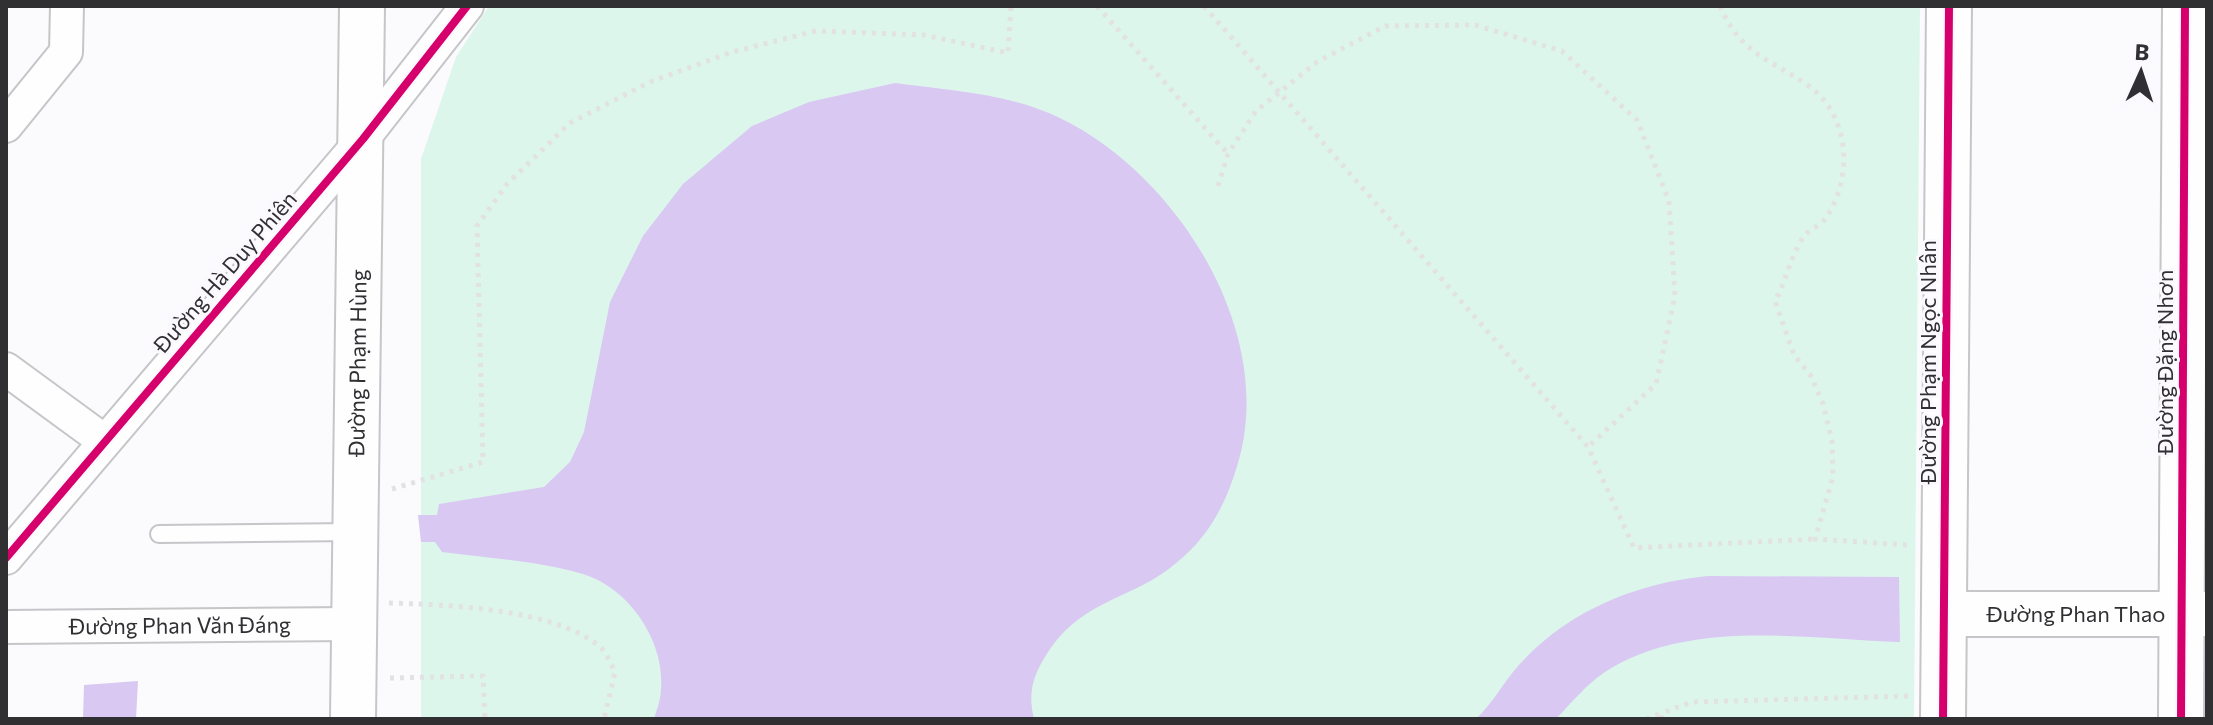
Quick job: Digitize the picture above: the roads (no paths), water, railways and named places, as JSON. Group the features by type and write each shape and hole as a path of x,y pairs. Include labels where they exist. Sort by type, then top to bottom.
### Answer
{"street":[{"path":"6,126 66,52 67,6"},
{"name":"Đường Phạm Hùng","path":"353,699 369,613 355,514 363,139 362,6"},
{"name":"Đường Hà Duy Phiên","path":"6,558 103,440 363,139 467,6"},
{"name":"Đường Phạm Ngọc Nhân","path":"1943,708 1949,6"},
{"name":"Đường Đặng Nhơn","path":"2181,719 2194,614 2195,308 2185,6"},
{"path":"6,369 103,440"},
{"name":"Đường Phan Văn Đáng","path":"6,627 369,613"},
{"name":"Đường Phan Thao","path":"1944,614 2194,614"}],"lane":[{"path":"159,534 355,514"}]}
